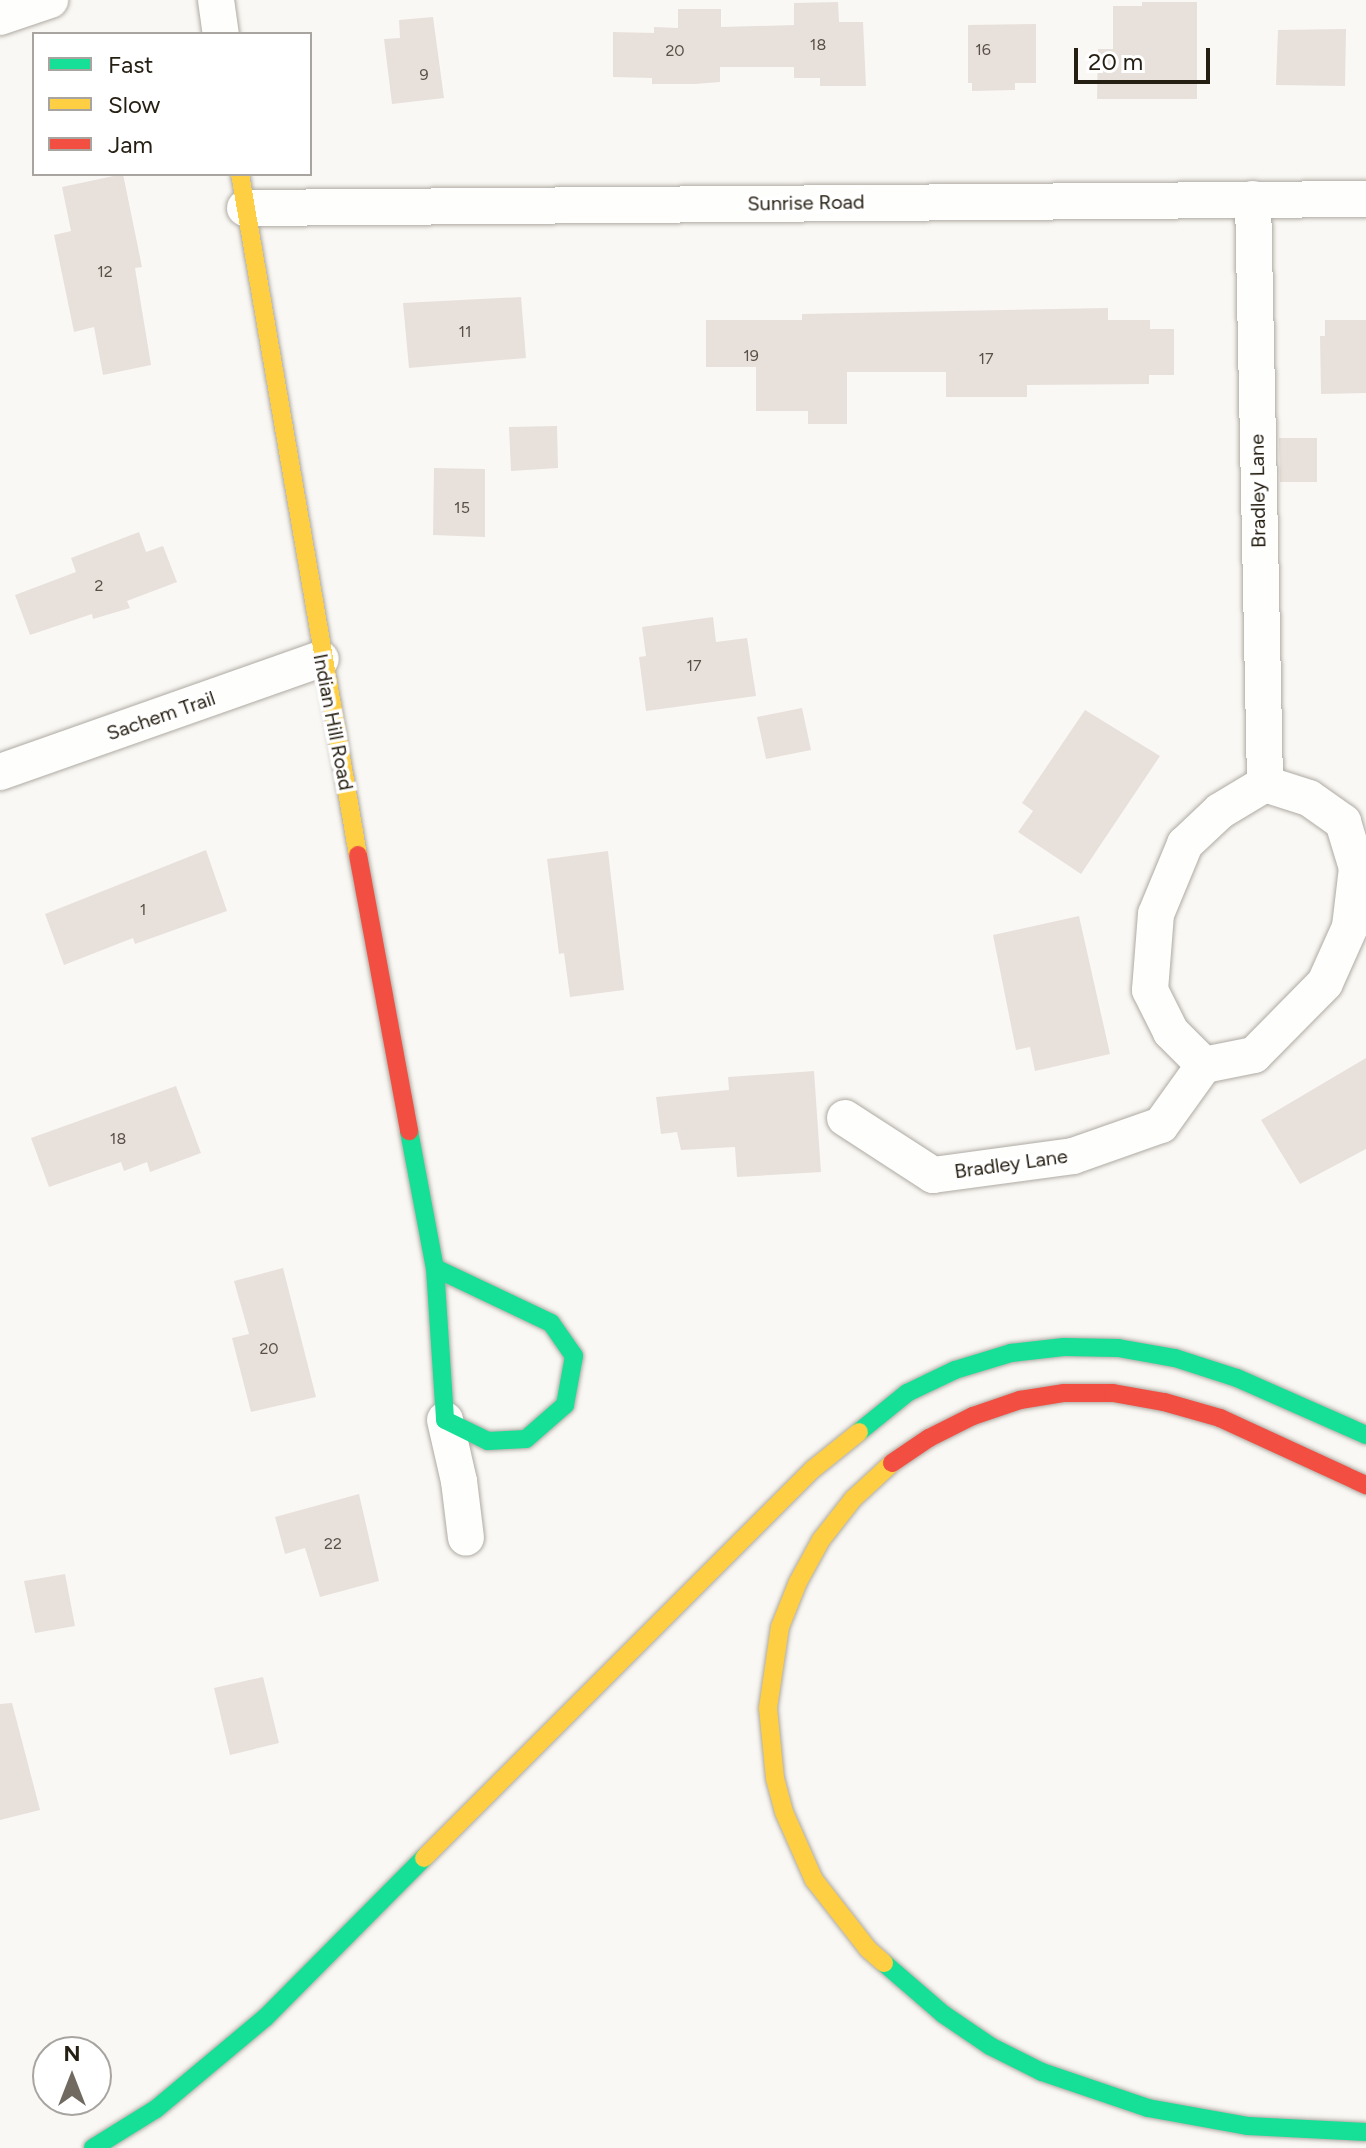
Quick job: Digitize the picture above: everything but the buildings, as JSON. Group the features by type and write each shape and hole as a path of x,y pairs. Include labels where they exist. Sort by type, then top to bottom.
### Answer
{"main road":[{"name":"Indian Hill Road","path":"243,191 321,659 435,1268 445,1420"},
{"path":"435,1268 551,1323 574,1356 565,1405 526,1439 488,1441 445,1420"},
{"path":"93,2148 156,2109 266,2017 813,1469 907,1393 955,1370 1011,1353 1064,1347 1118,1348 1175,1358 1237,1378 1366,1435"},
{"path":"1366,1485 1220,1418 1164,1402 1113,1393 1064,1393 1020,1400 973,1416 929,1438 890,1465 853,1499 821,1540 798,1582 780,1627 768,1708 773,1767 784,1812 814,1880 868,1949 943,2014 990,2046 1042,2072 1148,2108 1248,2126 1366,2132"}],"street":[{"path":"0,17 50,0"},
{"path":"216,0 221,32"},
{"name":"Sunrise Road","path":"243,191 1366,199"},
{"name":"Bradley Lane","path":"1253,199 1265,784"},
{"name":"Sachem Trail","path":"0,772 321,659"},
{"path":"1265,784 1309,798 1343,822 1357,868 1350,927 1325,983 1254,1055 1204,1065 1171,1032 1150,990 1156,914 1185,844 1220,811 1265,784"},
{"name":"Bradley Lane","path":"845,1118 933,1175 1073,1156 1161,1125 1204,1065"},
{"name":"Indian Hill Road","path":"445,1420 459,1481 466,1538"}],"traffic: fast":[{"path":"409,1131 435,1268 445,1420 488,1441 526,1439 565,1405 574,1356 551,1323 435,1268"},
{"path":"859,1432 907,1393 955,1370 1011,1353 1064,1347 1118,1348 1175,1358 1237,1378 1366,1435"},
{"path":"93,2148 156,2109 266,2017 424,1858"},
{"path":"884,1963 943,2014 990,2046 1042,2072 1148,2108 1248,2126 1366,2132"}],"traffic: slow":[{"path":"240,176 358,855"},
{"path":"424,1858 813,1469 859,1432"},
{"path":"884,1963 868,1949 814,1880 784,1812 775,1778 768,1708 780,1627 798,1582 821,1540 853,1499 892,1463"}],"traffic: jam":[{"path":"358,855 409,1131"},
{"path":"892,1463 929,1438 973,1416 1020,1400 1064,1393 1113,1393 1164,1402 1220,1418 1366,1485"}]}
